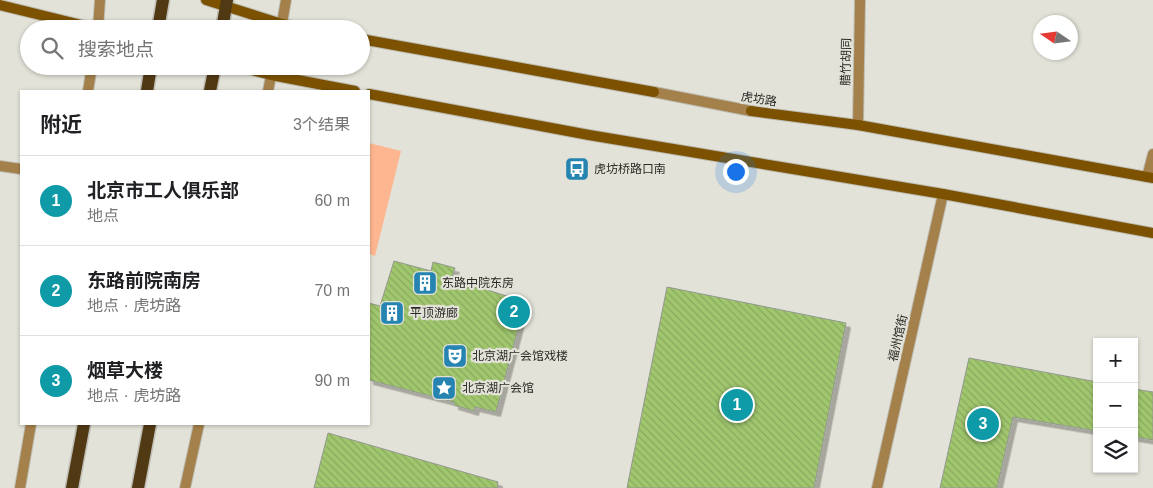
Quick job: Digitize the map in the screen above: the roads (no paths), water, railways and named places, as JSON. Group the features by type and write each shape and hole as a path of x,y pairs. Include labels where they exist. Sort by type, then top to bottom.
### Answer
{"main road":[{"path":"160,20 163,0"},
{"path":"206,0 226,3 267,20"},
{"path":"223,20 226,3"},
{"path":"0,4 63,20"},
{"name":"虎坊路","path":"370,41 654,92"},
{"path":"146,90 149,75"},
{"path":"210,90 213,75"},
{"path":"289,75 351,90"},
{"path":"370,94 599,137 943,194 1153,233"},
{"name":"虎坊路","path":"751,111 858,125 1150,178"},
{"path":"72,488 84,425"},
{"path":"138,488 150,425"}],"street":[{"path":"99,20 100,0"},
{"path":"283,20 286,0"},
{"name":"腊竹胡同","path":"858,125 860,0"},
{"path":"88,90 91,75"},
{"path":"268,90 271,75"},
{"name":"虎坊路","path":"654,92 751,111"},
{"path":"1150,178 1153,154"},
{"path":"0,166 20,170"},
{"name":"福州馆街","path":"877,488 943,194"},
{"path":"20,488 31,425"},
{"path":"185,488 199,425"}],"place":[{"name":"虎坊桥路口南","path":"577,169"},
{"name":"东路中院东房","path":"425,283"},
{"name":"东路前院南房","path":"514,312"},
{"name":"平顶游廊","path":"392,313"},
{"name":"北京湖广会馆戏楼","path":"455,356"},
{"name":"北京湖广会馆","path":"444,388"},
{"name":"北京市工人俱乐部","path":"737,405"},
{"name":"烟草大楼","path":"983,424"}]}
